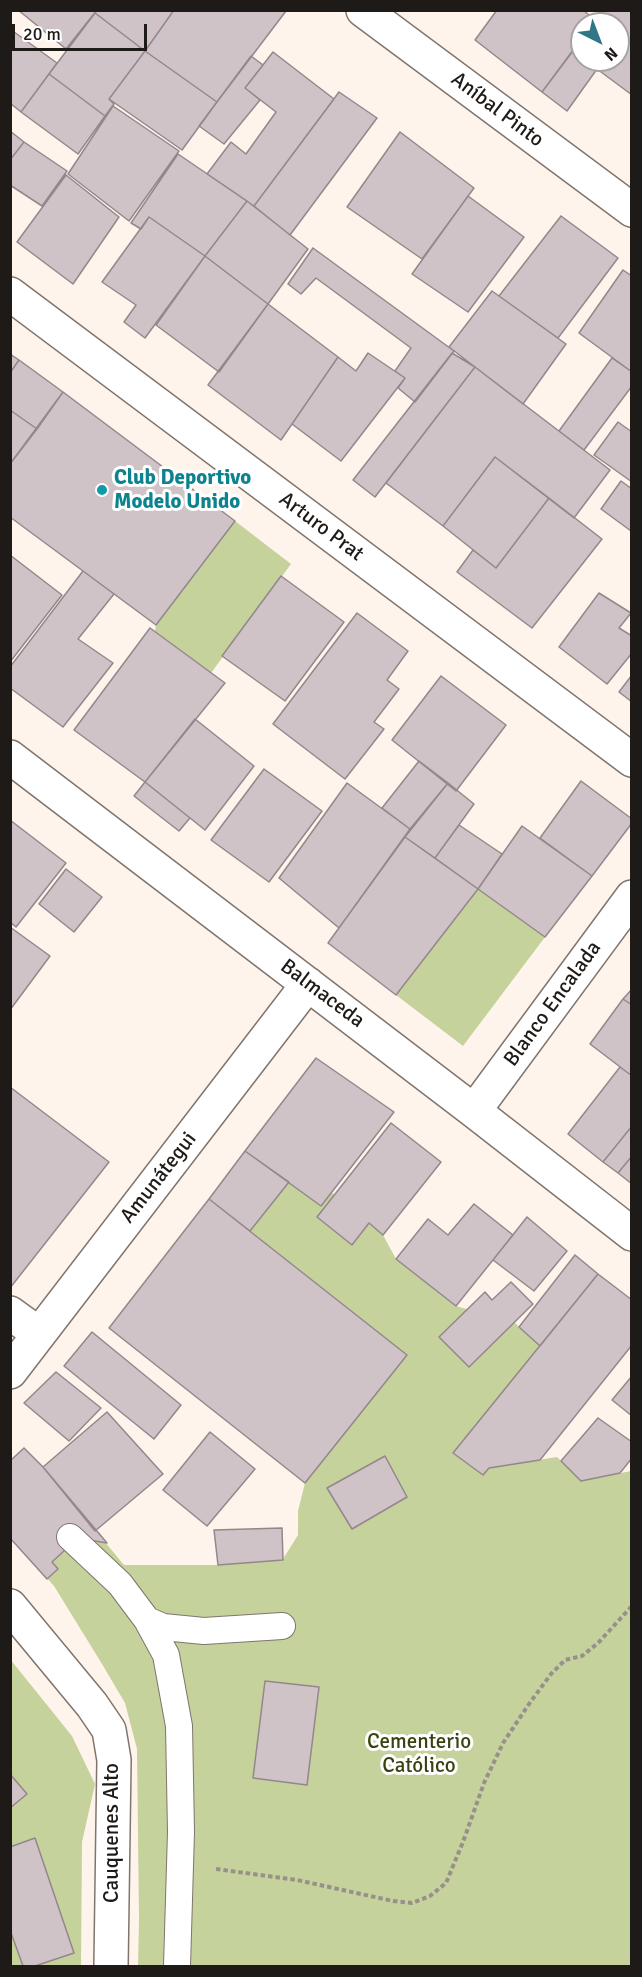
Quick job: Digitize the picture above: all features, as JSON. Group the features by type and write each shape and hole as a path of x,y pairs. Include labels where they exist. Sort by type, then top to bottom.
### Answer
{"street":[{"name":"Aníbal Pinto","path":"363,10 632,210"},
{"name":"Arturo Prat","path":"10,294 632,760"},
{"name":"Balmaceda","path":"10,757 632,1234"},
{"name":"Blanco Encalada","path":"474,1111 632,897"},
{"name":"Amunátegui","path":"10,1372 308,984"},
{"path":"10,1313 39,1334"},
{"name":"Cauquenes Alto","path":"10,1606 92,1705 109,1730 114,1760 111,1966"}],"lane":[{"path":"70,1537 120,1584 147,1620 166,1655 179,1726 180,1865 177,1966"},
{"path":"147,1620 163,1627 204,1631 282,1626"}],"path":[{"path":"180,1865 297,1880 393,1901 412,1903 430,1896 446,1883 484,1783 503,1743 529,1704 551,1674 566,1660 582,1656 598,1643 632,1606"}],"green space":[{"path":"235,521 291,564 211,673 155,631 156,625"},
{"path":"478,889 545,937 463,1046 396,995"},
{"name":"Cementerio Católico","path":"289,1182 331,1192 383,1235 396,1259 456,1306 515,1323 540,1346 453,1453 483,1475 489,1468 557,1457 581,1481 631,1471 631,1966 138,1966 137,1749 125,1703 102,1664 54,1586 11,1538 10,1461 24,1448 43,1467 124,1565 218,1565 283,1559 298,1535 298,1511 305,1483 407,1355 250,1231"},
{"path":"10,1659 72,1736 95,1784 82,1842 81,1966 11,1966"}],"building":[{"path":"18,10 97,10 66,49"},
{"path":"97,10 174,10 145,51 95,13"},
{"path":"174,10 286,11 217,102 145,51"},
{"path":"497,10 583,10 585,12 570,12 570,54 542,92 475,40"},
{"path":"604,10 632,10 632,95 601,72 630,72 630,12 603,12"},
{"path":"95,13 145,51 109,99 114,104 105,116 49,74"},
{"path":"10,29 57,63 21,112 10,103"},
{"path":"145,51 217,102 182,150 109,99"},
{"path":"273,52 334,99 254,206 207,174 231,142 246,154 276,112 245,88"},
{"path":"570,55 570,72 595,72 567,111 542,92"},
{"path":"251,56 263,65 245,88 260,100 224,144 199,126"},
{"path":"49,74 105,116 78,154 21,112"},
{"path":"339,92 377,118 290,235 254,206"},
{"path":"113,106 179,151 129,221 68,174"},
{"path":"10,131 24,142 10,160"},
{"path":"400,132 474,188 422,259 347,207"},
{"path":"24,142 67,171 42,206 10,185 10,160"},
{"path":"178,154 247,201 205,256 149,217 141,229 131,223"},
{"path":"66,175 119,217 73,284 17,242"},
{"path":"468,196 524,237 468,312 412,274"},
{"path":"247,201 308,249 268,304 205,256"},
{"path":"561,216 618,258 558,338 499,296"},
{"path":"149,217 205,256 145,338 124,322 136,305 102,282"},
{"path":"313,248 454,351 415,402 398,388 405,378 395,371 411,348 316,278 301,294 288,284"},
{"path":"205,256 268,304 219,372 156,325"},
{"path":"623,270 632,276 632,372 579,333"},
{"path":"492,291 566,344 523,404 449,347"},
{"path":"268,304 338,357 281,440 208,385"},
{"path":"368,353 405,378 341,461 292,424 338,357 356,371"},
{"path":"452,353 475,367 375,497 353,480"},
{"path":"10,354 19,360 10,373"},
{"path":"612,358 632,372 632,386 584,450 559,431"},
{"path":"19,360 63,392 37,429 10,410 10,373"},
{"path":"475,367 610,470 574,518 495,457 443,526 386,483"},
{"name":"Club Deportivo Modelo Unido","path":"63,392 235,521 156,625 10,517 10,464"},
{"path":"10,410 37,429 10,464"},
{"path":"618,422 632,432 632,482 594,455"},
{"path":"495,457 549,498 496,568 443,526"},
{"path":"621,481 632,489 631,531 601,509"},
{"path":"549,498 602,539 532,628 457,572 473,550 496,568"},
{"path":"10,555 62,595 10,662"},
{"path":"83,571 114,594 78,639 113,663 63,727 10,688 10,667"},
{"path":"281,576 344,622 285,701 222,656"},
{"path":"599,593 631,613 619,628 632,636 632,653 607,684 559,647"},
{"path":"357,613 408,651 387,680 399,689 374,722 384,729 345,779 273,724"},
{"path":"150,628 225,683 145,782 74,730"},
{"path":"632,675 632,702 619,692"},
{"path":"441,676 506,725 456,791 392,740"},
{"path":"195,719 254,766 205,830 145,782"},
{"path":"419,761 448,783 410,829 382,808"},
{"path":"264,769 322,811 269,882 211,840"},
{"path":"581,781 632,819 632,823 592,876 540,838"},
{"path":"145,782 190,818 179,831 134,796"},
{"path":"347,783 410,829 339,928 279,878"},
{"path":"448,783 474,804 435,858 405,837"},
{"path":"10,820 66,863 16,927 10,922"},
{"path":"459,825 502,854 478,889 435,858"},
{"path":"522,826 592,876 545,937 478,889"},
{"path":"405,837 478,889 396,995 328,943"},
{"path":"66,869 102,897 74,932 39,904"},
{"path":"10,927 50,956 10,1010"},
{"path":"632,989 632,1005 623,999"},
{"path":"623,999 632,1005 632,1076 590,1044"},
{"path":"316,1058 394,1112 321,1206 245,1151"},
{"path":"620,1067 632,1076 632,1126 603,1162 568,1134"},
{"path":"10,1087 109,1162 10,1288"},
{"path":"391,1123 441,1162 383,1235 369,1223 352,1245 317,1217"},
{"path":"632,1126 632,1156 618,1173 603,1162"},
{"path":"245,1151 289,1182 250,1231 209,1199"},
{"path":"632,1156 632,1184 618,1173"},
{"path":"209,1199 407,1355 305,1483 109,1328"},
{"path":"474,1204 513,1235 456,1306 396,1259 428,1219 448,1235"},
{"path":"527,1217 567,1251 534,1291 493,1260"},
{"path":"575,1255 598,1274 540,1346 519,1327"},
{"path":"598,1274 632,1300 632,1345 540,1460 489,1468 483,1475 453,1453"},
{"path":"511,1282 533,1304 469,1367 439,1337 485,1292 492,1300"},
{"path":"92,1332 181,1405 154,1439 64,1366"},
{"path":"56,1372 101,1408 69,1441 24,1403"},
{"path":"632,1376 632,1416 612,1400"},
{"path":"107,1412 163,1474 95,1531 43,1467"},
{"path":"598,1418 632,1442 632,1458 620,1473 581,1481 561,1461"},
{"path":"210,1432 255,1469 207,1526 163,1490"},
{"path":"24,1448 43,1467 107,1543 70,1537 65,1550 52,1562 58,1569 47,1579 10,1538 10,1461"},
{"path":"385,1456 407,1497 352,1529 327,1488"},
{"path":"282,1528 283,1560 218,1565 214,1530"},
{"path":"265,1681 319,1687 307,1785 253,1778"},
{"path":"10,1774 27,1794 10,1808"},
{"path":"35,1838 74,1953 35,1966 23,1966 10,1930 10,1847"}],"place":[{"name":"Club Deportivo Modelo Unido","path":"102,490"}]}
